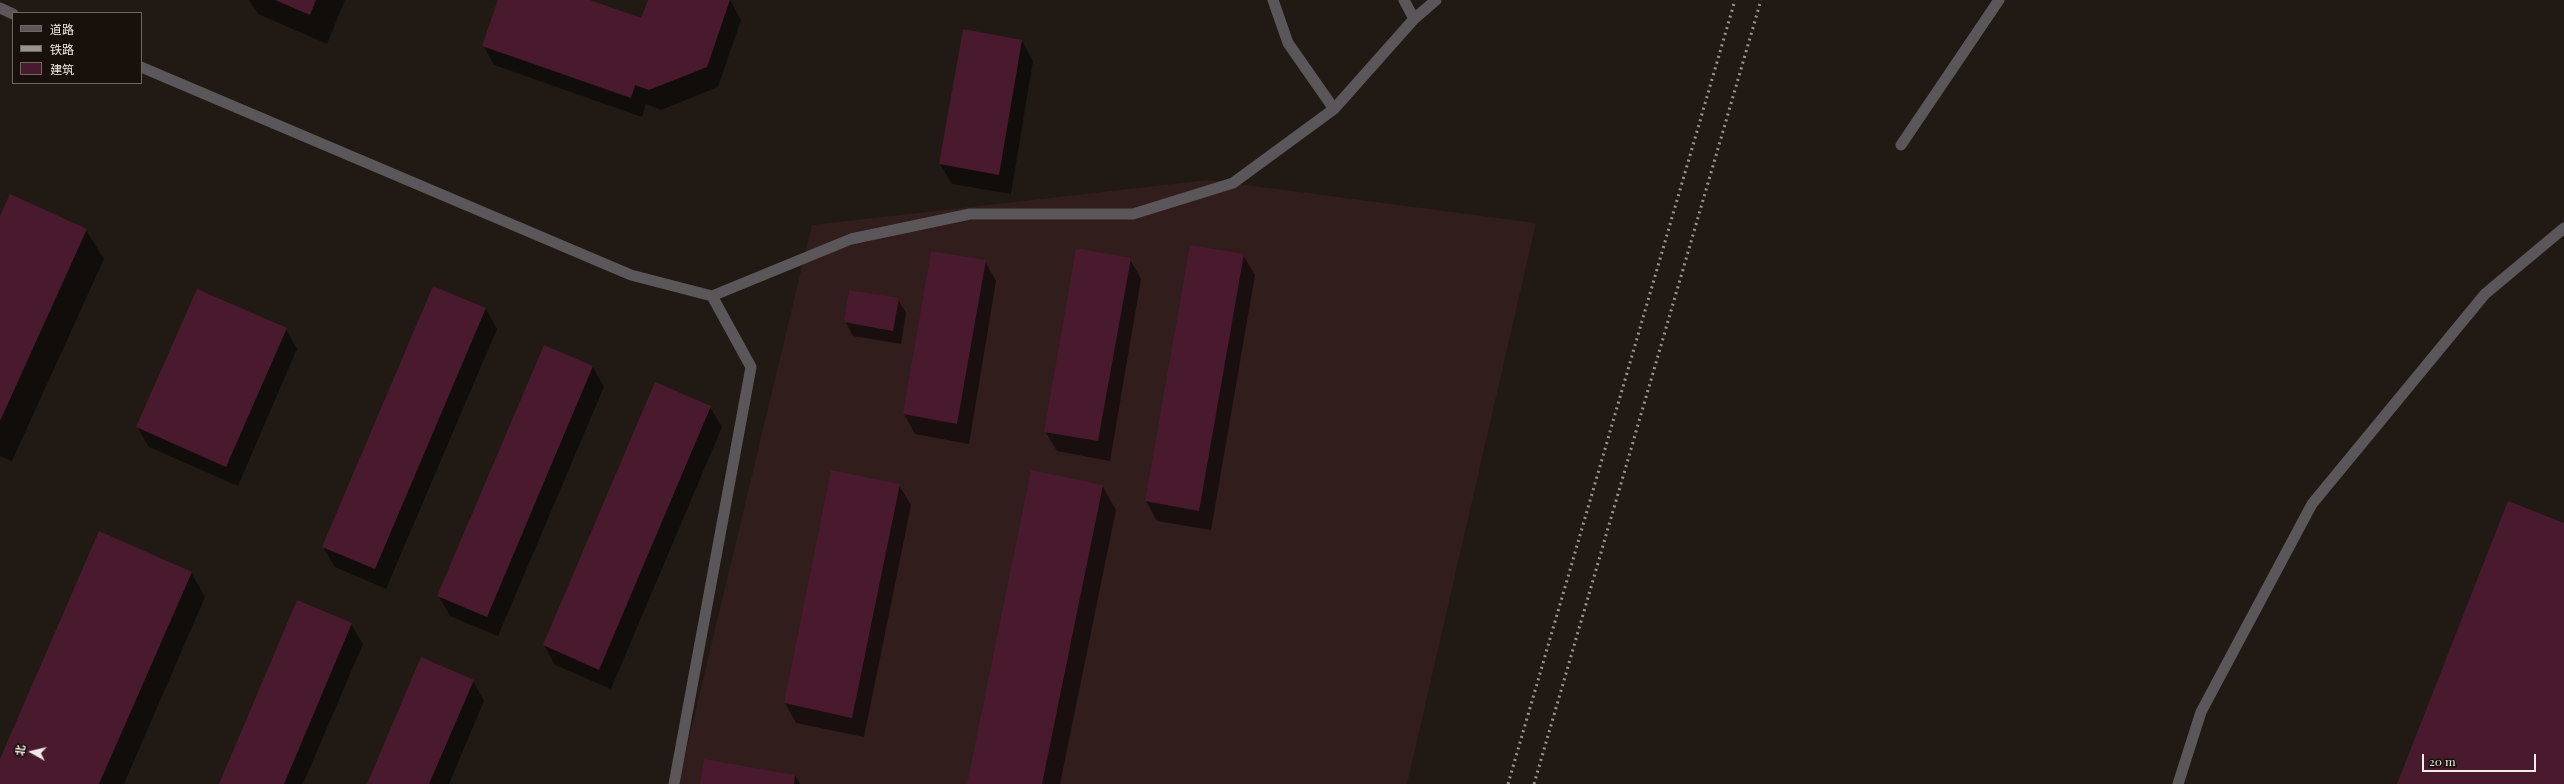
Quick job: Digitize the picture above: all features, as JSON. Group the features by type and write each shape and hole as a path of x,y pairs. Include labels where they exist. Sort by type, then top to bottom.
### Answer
{"street":[{"path":"1273,0 1288,43 1334,109"},
{"path":"1404,0 1414,19"},
{"path":"142,67 631,275 712,296 851,239 970,214 1133,214 1234,183 1334,109 1414,19 1436,0"},
{"path":"1901,146 1999,0"},
{"path":"0,8 12,14"},
{"path":"2178,784 2201,712 2312,504 2485,294 2564,228"},
{"path":"674,784 751,367 712,296"}],"shaded area":[{"path":"1208,180 1536,223 1407,784 678,784 812,225"}],"building":[{"path":"275,0 316,0 310,15"},
{"path":"498,0 590,0 641,18 648,0 730,0 707,67 649,90 635,85 631,98 482,46"},
{"path":"963,29 1022,40 999,175 939,164"},
{"path":"10,194 87,229 0,421 0,216"},
{"path":"1190,245 1244,254 1199,511 1145,501"},
{"path":"1076,248 1131,258 1098,441 1044,432"},
{"path":"931,251 986,260 957,424 903,414"},
{"path":"433,286 486,308 375,569 322,547"},
{"path":"197,289 287,328 226,467 136,427"},
{"path":"849,290 899,298 893,331 844,322"},
{"path":"544,345 593,366 487,617 437,596"},
{"path":"655,382 711,406 599,670 543,645"},
{"path":"831,470 900,484 852,718 784,703"},
{"path":"1031,470 1103,485 1042,784 967,784"},
{"path":"2508,501 2564,523 2564,784 2397,784"},
{"path":"99,531 192,572 99,784 0,784 0,759"},
{"path":"297,600 352,623 284,784 219,784"},
{"path":"421,657 474,680 429,784 367,784"},
{"path":"704,759 795,775 794,784 700,784"}],"railway":[{"path":"1508,784 1735,0"},
{"path":"1534,784 1761,0"}]}
